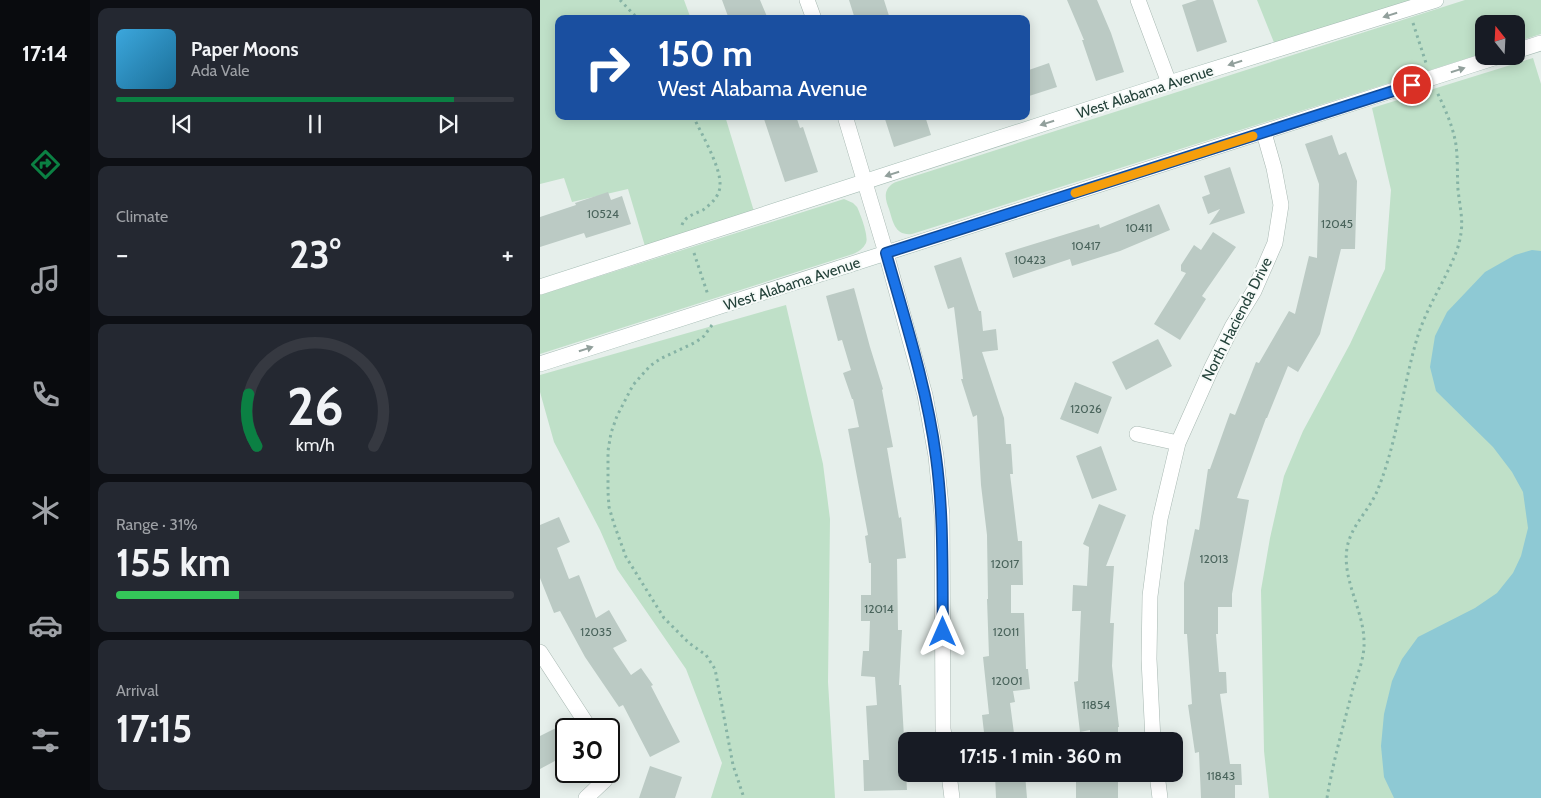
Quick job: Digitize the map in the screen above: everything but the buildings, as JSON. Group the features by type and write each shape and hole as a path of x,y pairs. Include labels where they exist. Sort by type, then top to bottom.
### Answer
{"street":[{"path":"807,0 813,15"},
{"path":"1138,0 1169,84"},
{"name":"West Alabama Avenue","path":"540,287 1436,0"},
{"path":"1525,48 1541,43"},
{"name":"West Alabama Avenue","path":"540,364 1475,64"},
{"path":"846,120 886,253 925,395 936,456 942,515 943,732"},
{"name":"North Hacienda Drive","path":"1153,732 1149,659 1150,596 1160,519 1178,443 1212,367 1232,327 1254,291 1275,243 1281,206 1274,168 1264,133"},
{"path":"1137,434 1178,443"},
{"path":"540,652 583,718"},
{"path":"950,782 952,798"},
{"path":"1158,782 1160,798"},
{"path":"586,798 602,783"}],"path":[{"path":"620,0 634,15"},
{"path":"1327,798 1343,727 1363,654 1364,640 1347,567 1347,550 1351,534 1378,489 1395,434 1416,340 1424,318 1457,250 1463,227 1457,177 1456,146 1446,111 1431,79 1409,9"},
{"path":"695,120 712,157 721,185 715,199 701,211 681,223 682,230 694,250 713,309 714,322 704,336 696,342 660,359 650,366 641,374 625,398 617,416 608,451 609,507 626,556 664,618 689,643 706,655 715,669 733,765 744,798"}],"green space":[{"path":"540,0 684,0 690,15 555,15 555,120 726,120 756,218 647,253 628,189 572,202 564,178 540,184"},
{"path":"1257,0 1436,0 1277,50"},
{"path":"1465,0 1541,0 1541,34 1525,39 1525,15 1475,15 1475,56 912,234 902,233 898,230 887,203 886,195 888,188 896,182"},
{"path":"1533,58 1541,84 1541,798 1269,798 1264,751 1261,590 1284,476 1303,431 1350,344 1385,269 1391,190 1372,108 1510,65 1525,65 1525,60"},
{"path":"844,199 857,207 865,230 866,243 857,252 540,354 540,295"},
{"path":"786,305 823,464 830,519 828,682 835,798 711,798 722,763 686,669 617,569 600,530 554,442 540,392 540,375"}],"water":[{"path":"1532,250 1541,251 1541,798 1394,798 1384,777 1381,746 1384,714 1392,681 1402,659 1418,637 1475,608 1497,593 1513,573 1521,556 1528,528 1523,492 1512,472 1493,447 1436,391 1430,367 1435,336 1447,312 1485,272 1515,255"}],"slow traffic":[{"path":"1075,193 1253,136"}],"route":[{"path":"943,632 942,515 936,456 925,395 886,253 1412,85"}]}
